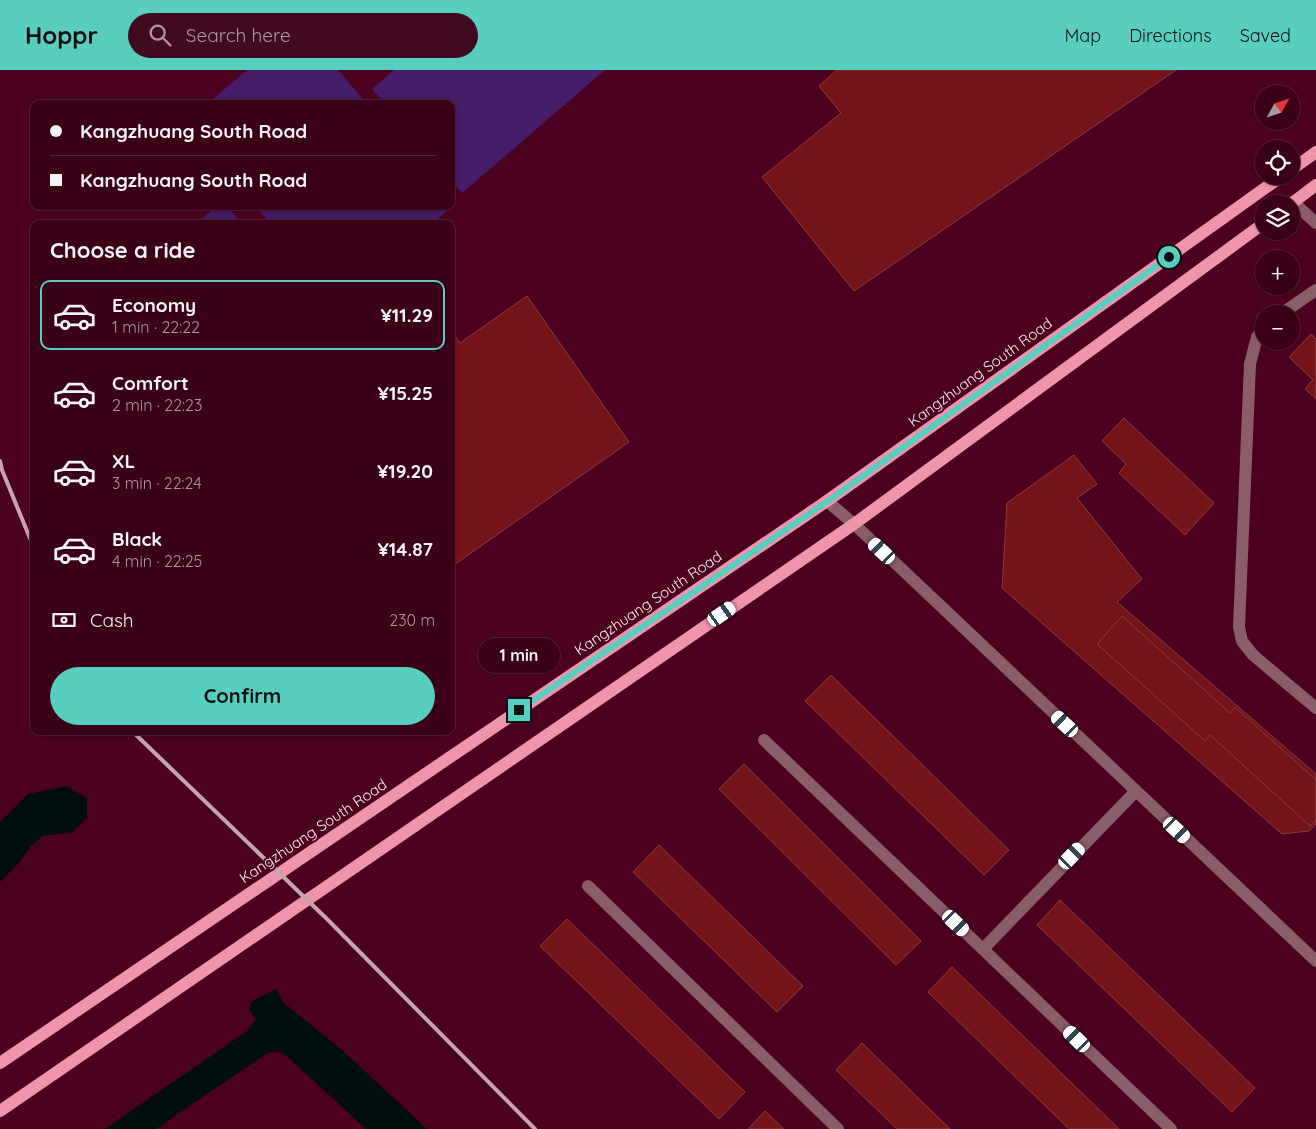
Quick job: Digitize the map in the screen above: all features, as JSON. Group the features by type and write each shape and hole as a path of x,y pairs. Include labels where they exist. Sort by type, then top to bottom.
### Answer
{"main road":[{"path":"1300,164 1316,152"},
{"name":"Kangzhuang South Road","path":"0,1063 828,501 1269,185"},
{"path":"1300,197 1316,185"},
{"path":"0,1111 854,524 1255,231"}],"street":[{"path":"1300,210 1316,223"},
{"path":"1294,305 1316,290"},
{"path":"1255,345 1250,364 1239,627 1242,641 1253,655 1316,708"},
{"path":"828,501 1316,961"},
{"path":"764,740 1171,1129"},
{"path":"983,949 1136,790"},
{"path":"588,886 838,1129"}],"shaded area":[{"path":"247,70 338,70 364,100 212,100"},
{"path":"394,70 605,70 462,193 455,185 455,100 382,100 372,89"},
{"path":"213,210 230,210 239,220 200,220"},
{"path":"259,210 448,210 437,220 268,220"},
{"path":"66,786 87,798 87,818 71,833 43,836 30,847 19,863 0,882 0,822 28,794"},
{"path":"276,989 283,1002 342,1050 427,1129 366,1129 287,1056 278,1051 266,1054 156,1129 105,1129 247,1031 256,1019 249,1010 251,1002"}],"building":[{"path":"837,70 1176,70 854,291 762,177 841,113 819,86"},
{"path":"527,296 629,442 455,564 455,336 460,343"},
{"path":"1311,334 1316,339 1316,399 1305,389 1313,380 1289,357 1296,350 1300,350 1300,346"},
{"path":"1124,418 1214,503 1185,535 1119,473 1126,464 1102,441"},
{"path":"1074,455 1097,484 1077,498 1142,579 1117,602 1316,774 1316,824 1309,831 1282,834 1002,588 1007,503"},
{"path":"1122,616 1230,713 1235,707 1316,780 1316,820 1310,826 1210,735 1205,741 1097,644"},
{"path":"831,675 1009,850 984,875 805,701"},
{"path":"744,764 921,941 896,965 719,789"},
{"path":"659,845 803,986 777,1012 633,872"},
{"path":"1060,900 1255,1088 1232,1112 1037,925"},
{"path":"567,919 745,1092 719,1119 540,946"},
{"path":"952,967 1119,1129 1069,1129 928,992"},
{"path":"862,1043 950,1129 897,1129 836,1070"},
{"path":"765,1111 784,1129 748,1129"}],"railway":[{"path":"0,461 30,538"},
{"path":"136,735 327,919 535,1129"}],"route":[{"path":"519,710 828,501 1169,257"}]}
